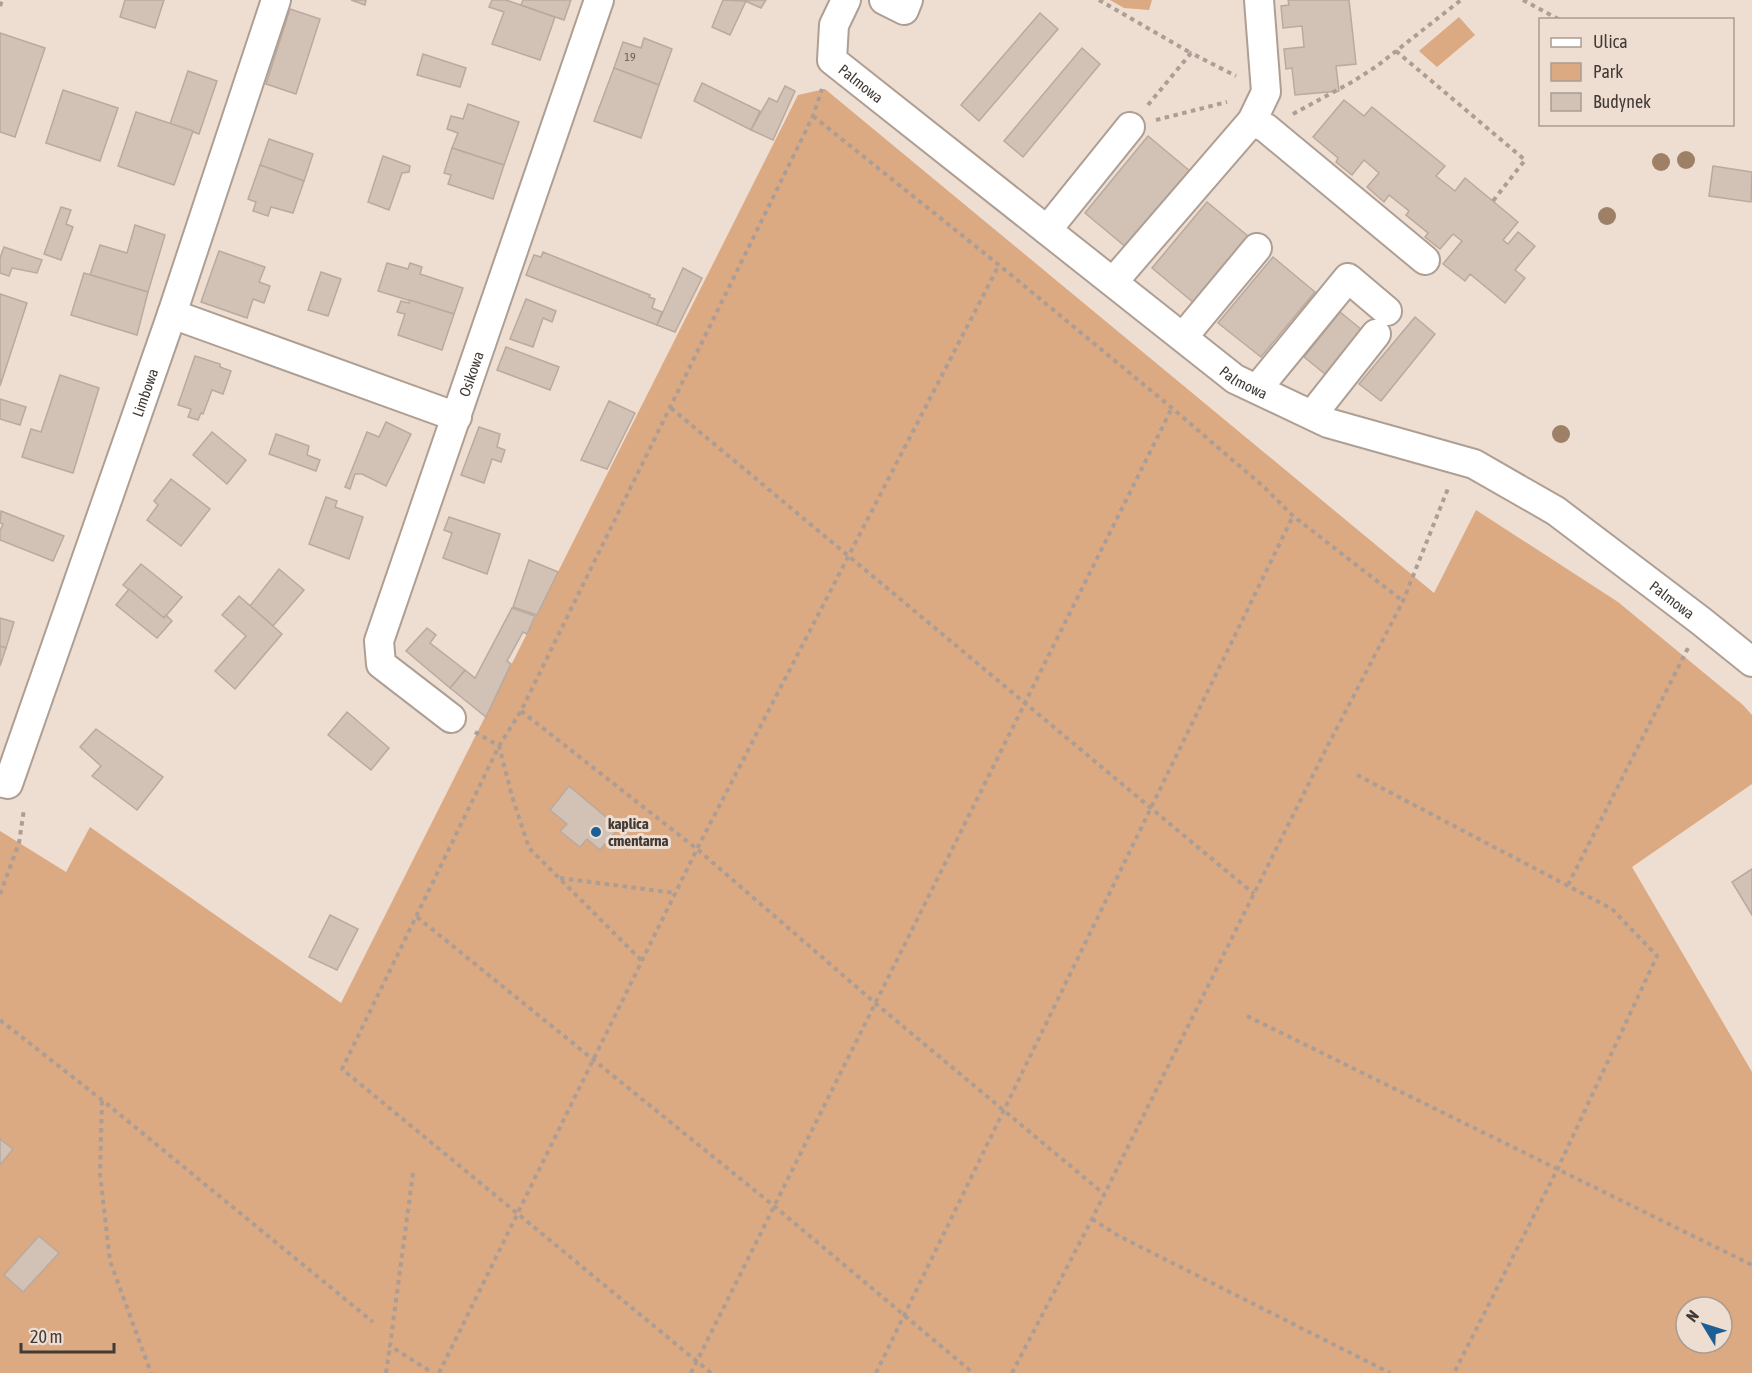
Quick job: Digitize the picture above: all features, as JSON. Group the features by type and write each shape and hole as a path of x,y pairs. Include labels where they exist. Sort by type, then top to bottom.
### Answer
{"street":[{"name":"Limbowa","path":"4,783 172,314 276,0"},
{"name":"Osikowa","path":"451,718 381,664 379,641 599,0"},
{"name":"Palmowa","path":"846,0 834,25 832,60 1235,379 1328,423 1474,464 1556,511 1752,662"},
{"path":"884,0 903,10 908,0"},
{"path":"1113,282 1259,124 1266,92 1259,0"},
{"path":"1259,124 1425,260"},
{"path":"1047,230 1130,127"},
{"path":"1183,337 1257,248"},
{"path":"1257,389 1348,278 1382,322 1312,415"},
{"path":"172,314 457,417"}],"path":[{"path":"0,6 2,0"},
{"path":"1100,0 1191,53 1266,92"},
{"path":"1259,124 1352,82 1461,0"},
{"path":"1523,0 1556,18"},
{"path":"1396,51 1525,160 1493,201"},
{"path":"1130,127 1191,53"},
{"path":"1130,127 1266,92"},
{"path":"711,1373 519,1212 342,1069 500,746 521,711 671,408 813,116 1172,408 1264,487 1293,516 1403,601"},
{"path":"439,1373 697,849 999,266"},
{"path":"671,408 1254,894"},
{"path":"692,1373 1172,408"},
{"path":"1012,1373 1092,1220 1327,747 1403,601 1459,460"},
{"path":"876,1373 1293,516"},
{"path":"1568,885 1701,621"},
{"path":"521,711 697,849 875,1003 1104,1194"},
{"path":"451,718 500,746 512,796 529,848 642,961"},
{"path":"1357,775 1612,909 1657,956 1558,1168 1454,1373"},
{"path":"0,894 18,843 24,808 4,783"},
{"path":"559,878 675,893"},
{"path":"417,917 774,1206 973,1373"},
{"path":"1247,1016 1752,1265"},
{"path":"0,1020 102,1100 373,1322"},
{"path":"102,1100 100,1174 110,1261 151,1373"},
{"path":"386,1373 413,1173"},
{"path":"1092,1220 1117,1235 1390,1373"},
{"path":"390,1346 433,1373"}],"green space":[{"path":"1110,0 1152,0 1149,10 1124,8"},
{"path":"1459,17 1475,35 1437,67 1419,51"},
{"path":"825,89 1434,593 1476,510 1618,602 1743,705 1752,715 1752,784 1632,867 1752,1072 1752,1373 0,1373 0,831 66,872 90,827 341,1003 798,95"}],"building":[{"path":"125,0 164,0 155,28 120,17"},
{"path":"351,0 366,0 365,5"},
{"path":"492,0 506,0 555,17 540,60 492,44 504,12 489,7"},
{"path":"523,0 571,0 564,20 521,5"},
{"path":"723,0 746,1 730,35 712,27"},
{"path":"743,0 766,0 761,8"},
{"path":"1288,0 1349,0 1356,64 1336,66 1339,91 1295,95 1292,68 1286,69 1284,49 1304,47 1302,26 1283,28 1281,6 1289,5"},
{"path":"290,9 320,19 296,94 266,84"},
{"path":"1040,13 1058,29 979,121 961,105"},
{"path":"0,33 45,48 15,137 0,132"},
{"path":"644,38 672,49 659,85 614,68 623,42 641,48"},
{"path":"1082,48 1100,64 1023,157 1004,141"},
{"path":"423,54 466,68 460,87 417,75"},
{"path":"614,68 659,85 641,138 594,121"},
{"path":"188,71 217,81 199,134 170,124"},
{"path":"702,83 760,111 751,130 694,101"},
{"path":"785,86 795,91 773,140 751,130 769,98 777,102"},
{"path":"63,90 118,108 100,161 46,143"},
{"path":"1344,100 1364,116 1372,107 1445,166 1436,176 1455,191 1465,178 1518,222 1503,240 1508,244 1518,232 1535,246 1515,270 1525,278 1505,303 1470,274 1465,281 1443,264 1462,241 1453,234 1440,249 1425,237 1428,233 1406,215 1409,211 1389,195 1384,202 1367,187 1379,173 1364,160 1352,175 1336,162 1338,158 1313,137"},
{"path":"468,104 519,122 504,165 452,148 458,133 447,129 451,116 463,119"},
{"path":"136,112 193,131 174,185 118,166"},
{"path":"1148,136 1190,171 1127,248 1085,213"},
{"path":"269,139 313,154 304,181 260,165"},
{"path":"452,148 504,165 493,199 448,184 451,175 444,173"},
{"path":"383,156 410,166 409,172 402,173 389,210 368,202"},
{"path":"260,165 304,181 293,213 271,207 268,216 253,211 256,202 248,199"},
{"path":"1713,166 1752,172 1751,202 1709,196"},
{"path":"1207,202 1248,236 1194,303 1152,268"},
{"path":"61,207 71,210 66,224 73,227 61,260 44,254"},
{"path":"135,225 165,235 148,292 90,275 100,245 127,253"},
{"path":"4,247 42,260 37,273 12,268 9,276 0,273 0,258"},
{"path":"219,251 265,267 259,282 270,286 264,303 253,299 247,318 201,302"},
{"path":"543,252 650,295 649,297 655,299 652,308 662,312 657,325 526,275 534,255 541,257"},
{"path":"1273,257 1315,292 1261,357 1218,323"},
{"path":"387,263 408,269 410,263 422,267 420,274 463,288 454,314 378,291"},
{"path":"683,268 702,278 675,332 657,325"},
{"path":"321,272 341,279 328,316 308,310"},
{"path":"84,273 148,292 137,335 71,315"},
{"path":"0,294 27,303 0,386"},
{"path":"526,299 556,311 552,322 543,318 533,347 510,339"},
{"path":"410,300 454,314 442,350 398,335 405,314 397,312 401,301 409,303"},
{"path":"1340,312 1362,330 1325,374 1304,357"},
{"path":"1415,317 1435,334 1381,401 1359,384"},
{"path":"506,347 559,367 550,390 497,370"},
{"path":"195,356 220,364 220,367 231,371 223,394 212,390 203,414 201,413 198,420 188,417 191,409 178,405"},
{"path":"60,375 99,388 73,473 22,457 31,429 41,432"},
{"path":"0,399 26,407 20,425 0,419"},
{"path":"609,401 635,413 607,469 581,460"},
{"path":"386,422 411,434 386,486 362,474 355,474 350,489 345,487 367,432 379,437"},
{"path":"479,427 500,434 497,447 505,450 501,462 492,459 484,483 461,475"},
{"path":"212,432 246,460 227,484 193,455"},
{"path":"276,434 309,446 307,455 320,460 316,471 269,454"},
{"path":"171,479 210,509 181,546 147,520 158,505 154,501"},
{"path":"326,497 337,501 335,507 363,517 349,559 309,544"},
{"path":"1,511 64,536 53,561 0,540 3,524 0,523"},
{"path":"449,517 500,534 487,574 443,558 452,533 444,530"},
{"path":"529,560 558,572 537,615 513,607"},
{"path":"141,564 182,597 164,618 123,585"},
{"path":"279,569 304,590 273,626 250,606"},
{"path":"129,589 164,618 166,615 172,621 157,638 116,605"},
{"path":"239,596 282,634 235,689 215,671 246,636 222,615"},
{"path":"512,608 535,616 527,634 523,632 507,661 511,664 486,717 450,688 465,670 475,678"},
{"path":"0,618 14,622 6,648 0,646"},
{"path":"427,628 436,635 430,643 465,670 450,688 406,651"},
{"path":"0,646 6,648 0,666"},
{"path":"347,712 389,748 371,770 328,735"},
{"path":"96,729 163,777 137,810 92,776 101,766 80,747"},
{"path":"569,786 619,828 600,850 587,839 580,847 560,831 567,824 550,810"},
{"path":"1752,869 1752,915 1732,882"},
{"path":"330,915 358,929 337,970 309,957"},
{"path":"0,1139 13,1149 0,1165"},
{"path":"39,1236 59,1253 23,1292 4,1275"}],"place":[{"name":"kaplica cmentarna","path":"596,832"}]}
